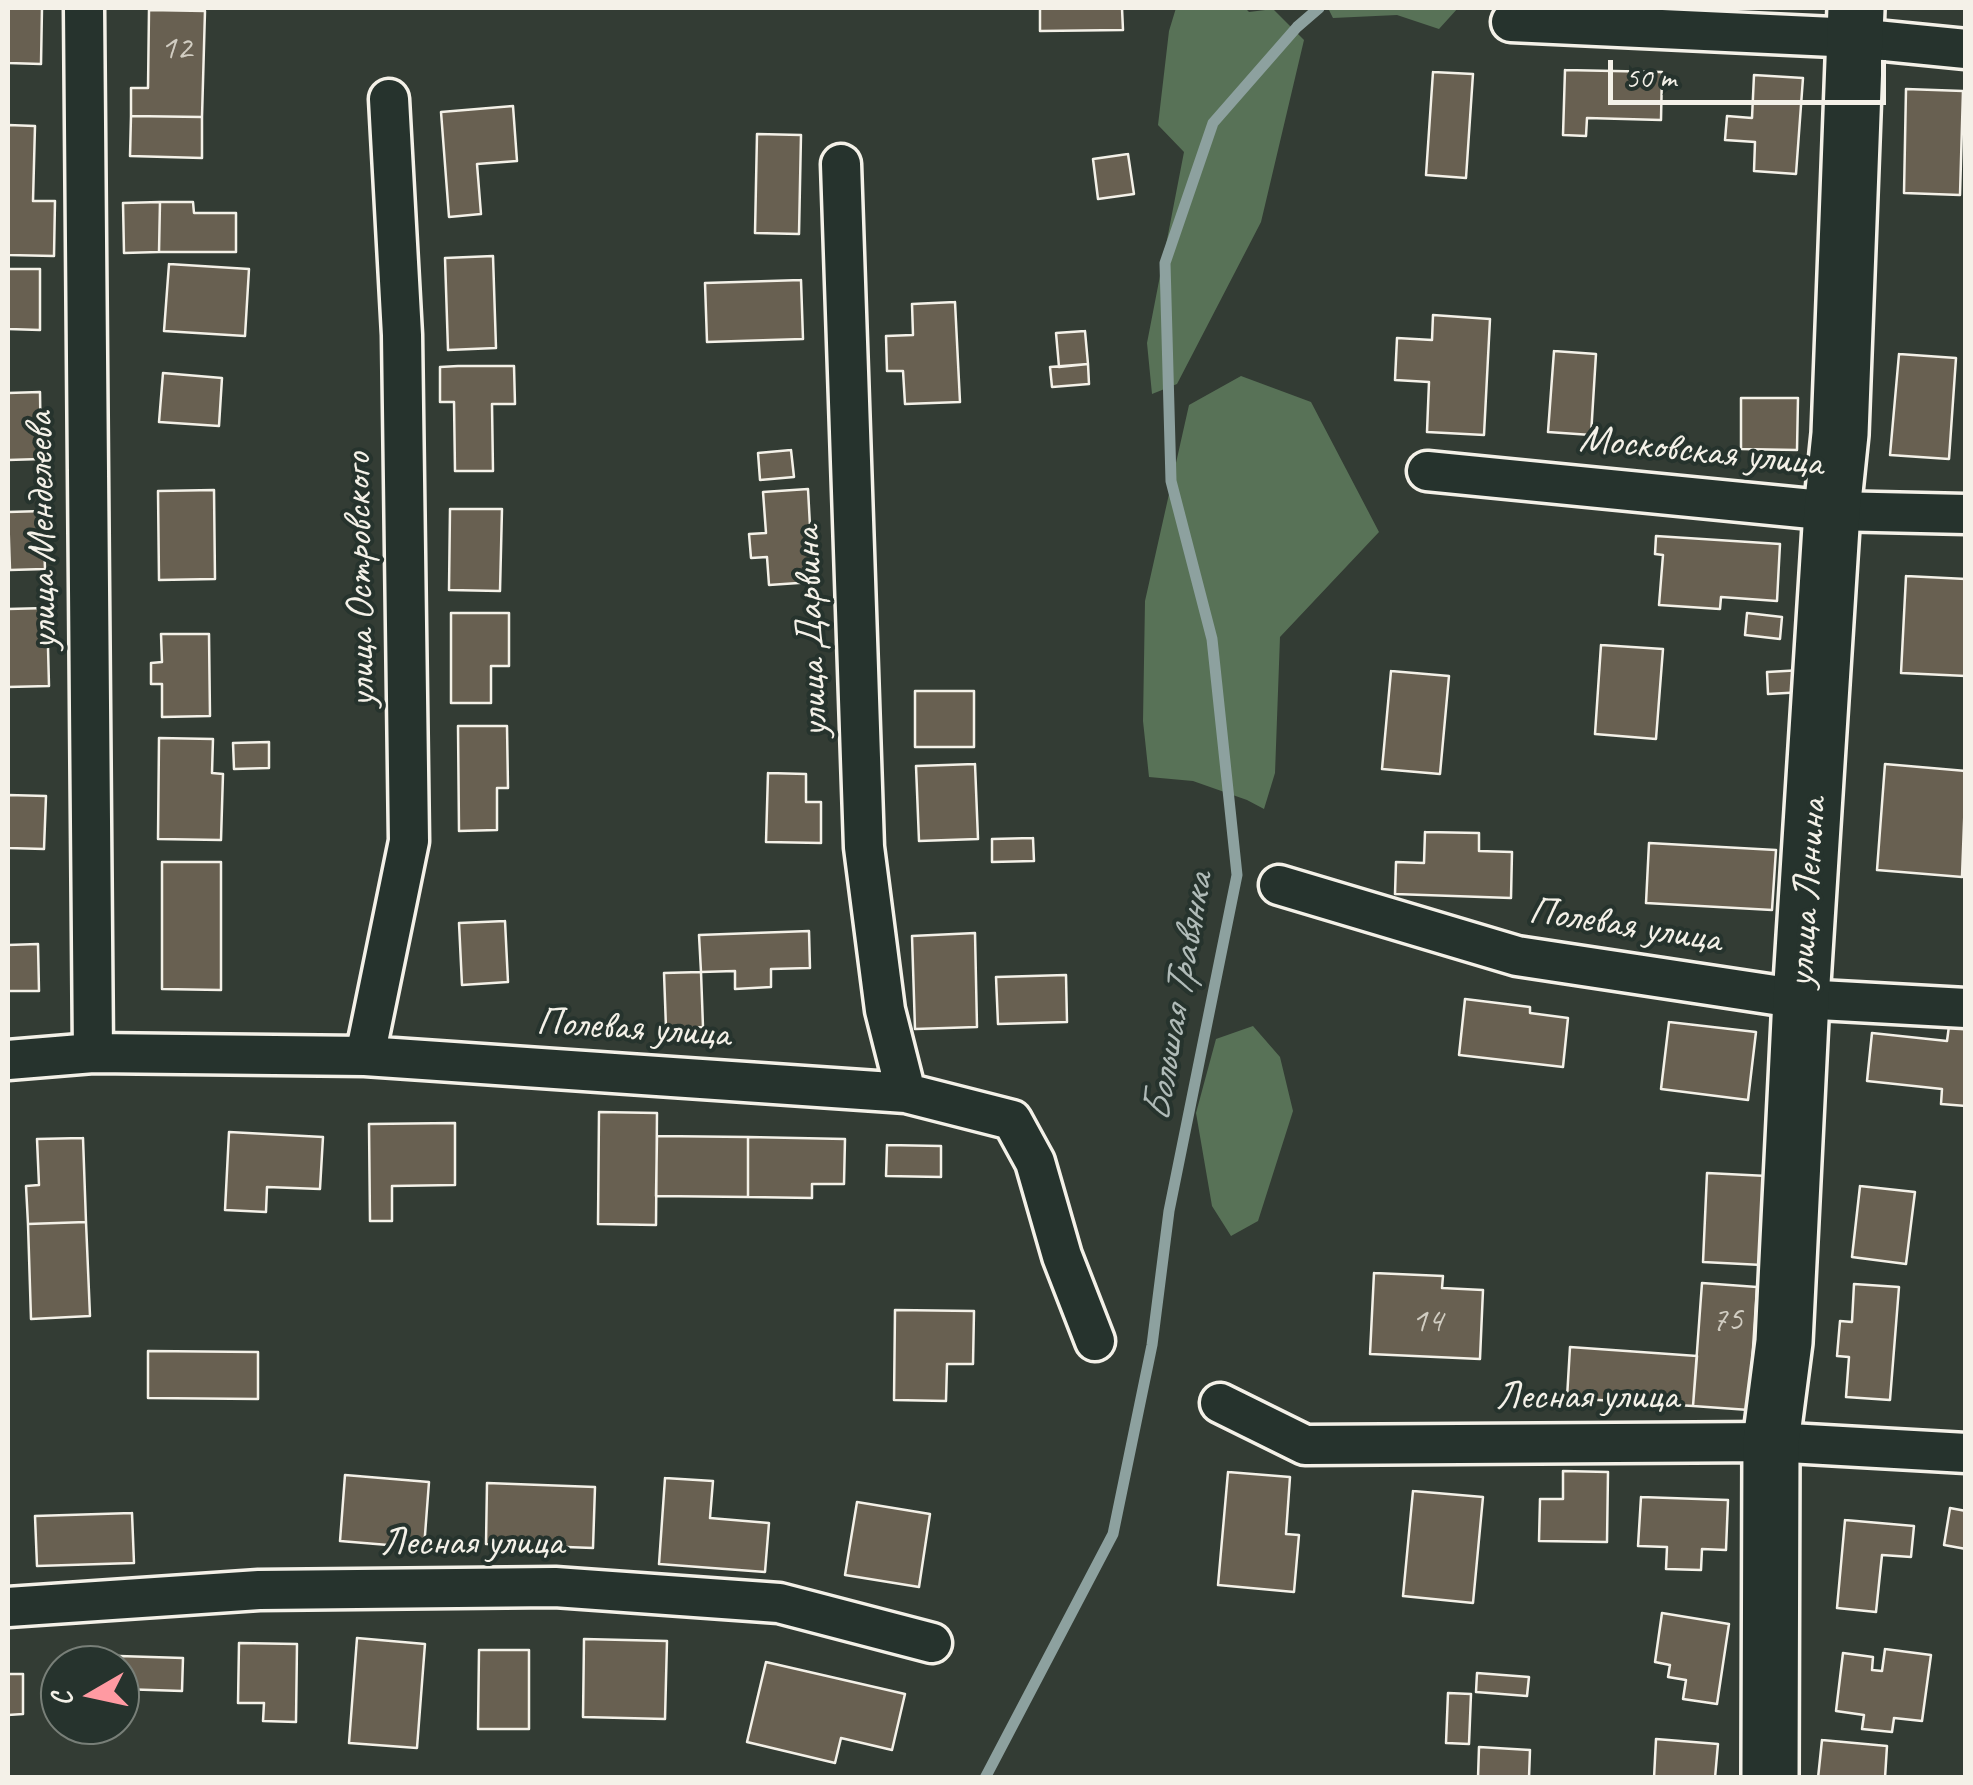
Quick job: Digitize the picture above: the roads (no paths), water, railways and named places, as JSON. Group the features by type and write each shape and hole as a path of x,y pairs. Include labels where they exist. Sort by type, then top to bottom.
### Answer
{"street":[{"name":"улица Менделеева","path":"84,8 93,1053"},
{"path":"1512,22 1856,23 1966,49"},
{"name":"улица Ленина","path":"1770,1778 1770,1442 1784,1342 1801,999 1840,434 1856,23"},
{"name":"улица Островского","path":"365,1056 410,841 402,335 389,99"},
{"name":"улица Дарвина","path":"841,164 864,847 885,1010 906,1092"},
{"name":"Московская улица","path":"1428,471 1832,511 1966,514"},
{"name":"Полевая улица","path":"1279,885 1518,956 1801,999 1966,1008"},
{"name":"Полевая улица","path":"8,1060 93,1053 365,1056 906,1092 1012,1120 1035,1162 1062,1256 1095,1340"},
{"name":"Лесная улица","path":"1220,1403 1305,1445 1770,1442 1966,1453"},
{"name":"Лесная улица","path":"8,1608 260,1590 555,1587 780,1603 932,1643"}],"waterway":[{"name":"Большая Травянка","path":"985,1778 1113,1534 1152,1345 1169,1211 1237,875 1212,639 1171,481 1165,263 1213,123 1297,27 1319,8"}]}
